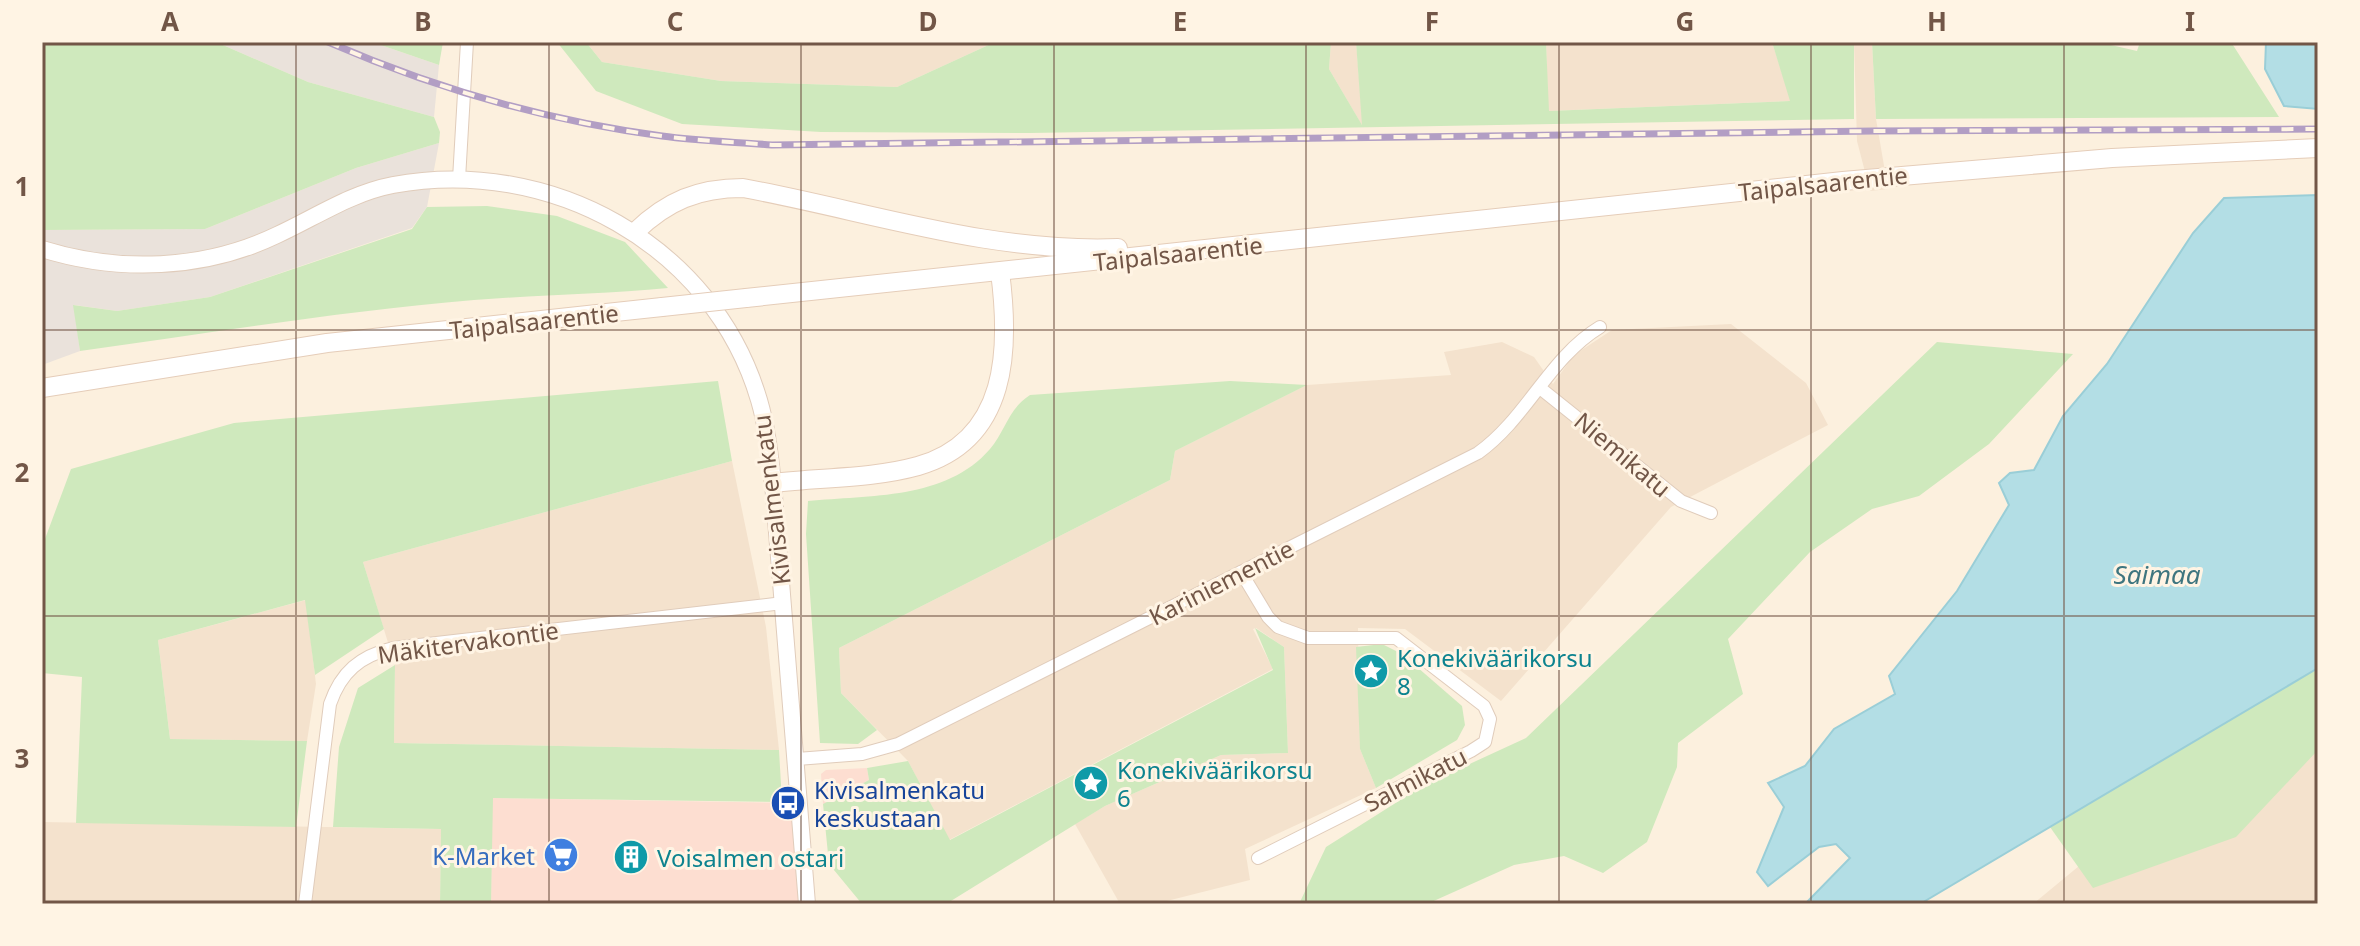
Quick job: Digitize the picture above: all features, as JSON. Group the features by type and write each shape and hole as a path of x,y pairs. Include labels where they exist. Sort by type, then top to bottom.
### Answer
{"main road":[{"name":"Taipalsaarentie","path":"42,388 312,345 1580,207 1995,167 2318,148"},
{"path":"635,232 677,199 718,188 743,188 953,235 1033,247 1075,250 1264,243"},
{"path":"773,483 910,468 945,454 966,438 986,413 1005,362 1000,272"}],"street":[{"path":"459,179 467,42"},
{"name":"Kivisalmenkatu","path":"42,249 66,256 128,265 204,260 276,236 359,194 390,185 459,179 484,179 542,190 584,205 635,232 689,279 724,325 759,399 773,483 807,904"},
{"name":"Kariniementie","path":"797,759 862,754 898,744 1478,453 1513,423 1567,352 1600,327"},
{"name":"Niemikatu","path":"1540,388 1681,501 1711,513"},
{"name":"Salmikatu","path":"1241,572 1278,627 1308,638 1396,638 1484,706 1490,719 1485,742 1471,751 1258,858"},
{"name":"Mäkitervakontie","path":"305,904 330,704 336,687 359,660 393,648 783,603"}],"shaded area":[{"path":"216,42 372,42 439,65 434,117 308,82"},
{"path":"586,42 995,42 897,87 721,81 602,62"},
{"path":"1331,42 1356,42 1363,127 1329,69"},
{"path":"1546,42 1772,42 1791,101 1548,111"},
{"path":"1854,42 1872,42 1876,119 1888,189 1870,191 1857,141"},
{"path":"439,143 427,207 412,228 210,297 117,311 74,305 80,351 42,365 42,230 205,229 356,168"},
{"path":"1731,324 1806,383 1828,425 1671,507 1501,701 1405,629 1358,628 1360,749 1376,788 1245,849 1250,880 1155,904 1120,904 1075,824 1105,806 1221,755 1288,753 1284,647 1256,628 1253,629 1273,669 949,840 908,761 841,693 839,648 1170,480 1175,451 1307,385 1451,375 1444,352 1502,342 1534,357 1553,384 1574,355 1612,330"},
{"path":"732,461 766,627 779,750 394,743 395,665 363,562"},
{"path":"306,600 316,684 307,741 170,739 158,640"},
{"path":"2318,714 2318,904 2033,904 2079,866"},
{"path":"867,768 869,780 823,804 821,774 826,770"},
{"name":"Voisalmen ostari","path":"492,798 800,803 807,904 491,904"},
{"path":"42,822 441,829 440,904 42,904"}],"green space":[{"path":"42,42 216,42 308,82 434,117 440,132 439,143 356,168 205,229 42,230"},
{"path":"372,42 443,42 439,65"},
{"path":"557,42 586,42 602,62 721,81 897,87 995,42 1331,42 1329,69 1362,125 1356,42 1546,42 1549,111 1790,101 1772,42 1854,42 1854,119 1030,133 821,132 682,124 596,91"},
{"path":"1872,42 2098,42 2137,51 2140,42 2231,42 2279,117 1876,119"},
{"path":"487,206 557,216 625,242 668,288 425,305 80,351 73,305 117,311 210,297 412,229 427,207"},
{"path":"1937,342 2073,354 1989,444 1919,496 1872,509 1810,552 1728,639 1743,694 1678,743 1677,767 1647,842 1603,873 1564,856 1514,865 1427,904 1299,904 1326,847 1424,785 1526,738"},
{"path":"718,381 732,461 363,562 384,629 315,675 305,600 158,640 170,739 307,741 296,827 76,823 82,677 42,673 42,547 71,469 234,423"},
{"path":"1230,381 1307,385 1175,451 1170,480 839,648 841,693 877,730 858,744 820,743 806,534 808,501 905,492 952,478 972,466 990,449 1012,413 1030,395"},
{"path":"1255,628 1284,647 1288,753 1221,755 1105,806 946,904 862,904 829,864 823,804 869,780 867,768 908,761 950,840 1273,670"},
{"path":"1382,644 1402,654 1462,706 1465,725 1457,740 1376,788 1360,749 1356,647"},
{"path":"395,665 394,743 779,750 782,802 493,798 491,904 440,904 441,829 333,827 339,747 358,688"},
{"path":"2318,668 2318,750 2236,837 2093,888 2050,827"}],"water":[{"path":"2266,42 2318,42 2318,109 2284,106 2265,69"},
{"name":"Saimaa","path":"2318,195 2318,668 1920,904 1805,904 1850,858 1836,844 1819,847 1768,886 1757,872 1784,807 1768,783 1805,766 1834,729 1895,694 1889,676 1957,591 2009,505 1999,483 2010,473 2034,470 2063,416 2107,364 2193,233 2224,198"}],"railway":[{"path":"328,42 450,88 534,112 662,136 772,145 1873,131 2318,129"}],"place":[{"name":"Konekiväärikorsu 8","path":"1371,671"},
{"name":"Konekiväärikorsu 6","path":"1091,783"},
{"name":"Kivisalmenkatu keskustaan","path":"788,803"},
{"name":"K-Market","path":"561,855"},
{"name":"Voisalmen ostari","path":"631,857"}]}
